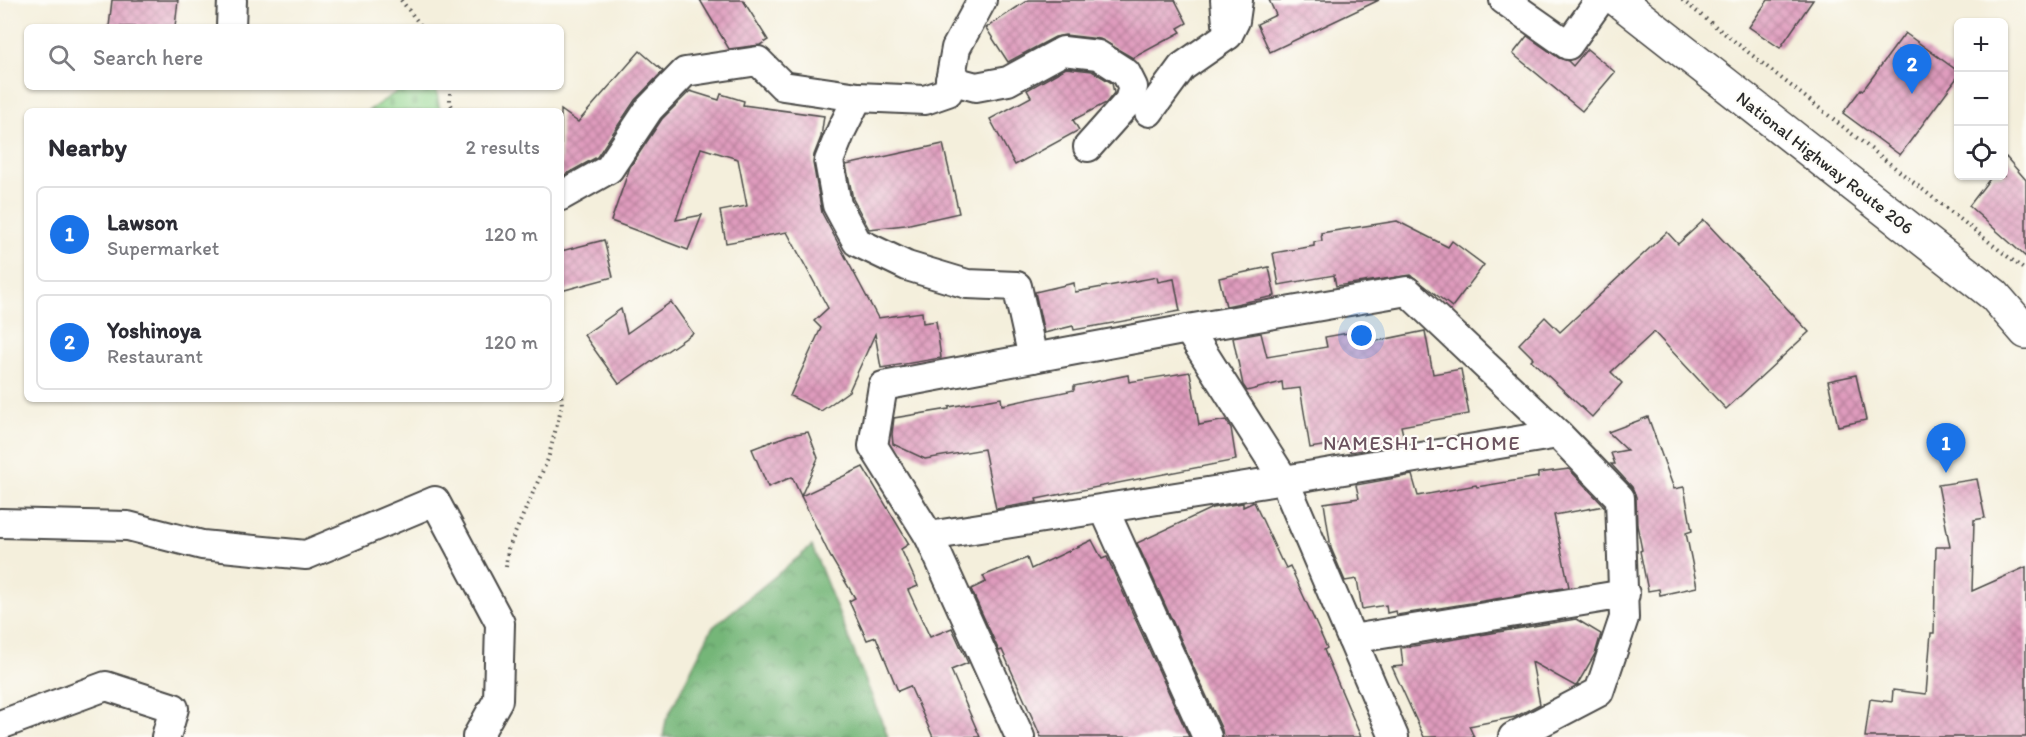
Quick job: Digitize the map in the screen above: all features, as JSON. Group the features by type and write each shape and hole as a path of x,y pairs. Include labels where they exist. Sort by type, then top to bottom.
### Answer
{"highway":[{"name":"National Highway Route 206","path":"1618,0 1994,295 2026,332"}],"street":[{"path":"231,24 232,0"},
{"path":"564,194 609,169 649,109 685,72 758,61 783,86 858,97 925,100 948,92 956,48 982,0"},
{"path":"1225,0 1228,35"},
{"path":"1149,112 1182,67 1228,35 1236,21 1238,0"},
{"path":"1504,0 1568,45 1600,0"},
{"path":"950,80 976,87 1008,81 1064,51 1098,55 1126,73 1132,87 1129,101 1088,147"},
{"path":"858,97 829,161 837,205 857,242 907,267 967,284 1017,286 1033,358"},
{"path":"1020,737 929,536 873,446 883,386 1188,328 1407,291 1558,434 1620,498 1624,618 1599,692 1513,737"},
{"path":"1188,328 1284,480 1394,737"},
{"path":"929,536 1558,434"},
{"path":"0,523 128,526 202,544 306,555 435,501 500,623 498,700 477,737"},
{"path":"1104,508 1207,737"},
{"path":"1352,639 1624,594"},
{"path":"0,725 106,686 174,708 166,737"}],"path":[{"path":"401,0 420,24"},
{"path":"1682,0 2026,271"},
{"path":"450,90 450,103 453,108"},
{"path":"506,570 508,549 548,459 562,402"}],"green space":[{"path":"400,90 436,90 440,108 372,108"},
{"path":"812,546 888,737 663,737 666,720 712,628"}],"building":[{"path":"112,0 178,0 175,24 109,24"},
{"path":"700,0 743,0 768,40 760,45 729,49"},
{"path":"1028,0 1175,0 1187,23 1178,28 1181,32 1133,58 1100,39 1065,35 1055,37 1008,62 986,28"},
{"path":"1269,0 1379,0 1270,52 1257,24 1276,15"},
{"path":"1768,0 1813,0 1780,48 1749,27"},
{"path":"1905,33 1954,68 1954,82 1900,155 1843,113 1861,89 1863,90"},
{"path":"1527,36 1573,66 1587,49 1615,72 1582,111 1513,54"},
{"path":"640,51 663,71 635,100 597,157 564,175 564,112 578,122"},
{"path":"1066,68 1092,71 1112,83 1114,93 1106,103 1073,120 1079,130 1015,165 990,119 1031,97 1027,90"},
{"path":"690,91 719,100 721,94 744,101 743,105 824,116 821,137 813,163 822,213 878,318 922,312 923,323 936,321 941,358 881,368 875,334 849,391 821,411 790,396 821,328 814,321 828,308 787,232 726,243 720,211 747,206 738,159 701,148 676,220 702,215 688,250 611,221 630,167 662,119"},
{"path":"943,144 959,213 905,225 869,229 853,199 846,165"},
{"path":"2008,159 2026,180 2026,257 1969,206 1989,180 2008,180"},
{"path":"1704,220 1809,332 1726,409 1654,332 1611,372 1622,383 1592,417 1531,360 1533,358 1519,344 1545,317 1560,332 1667,232 1678,244"},
{"path":"1397,221 1448,247 1452,241 1484,265 1452,307 1411,275 1336,286 1334,275 1279,285 1273,253 1314,246 1314,242 1322,241 1321,233"},
{"path":"604,240 613,277 564,290 564,250"},
{"path":"1269,267 1275,296 1226,306 1219,278"},
{"path":"1157,277 1158,282 1174,279 1180,311 1074,330 1073,326 1044,333 1035,292 1074,283 1075,292"},
{"path":"671,302 693,333 619,384 584,335 621,309 627,333"},
{"path":"1359,331 1362,344 1425,331 1433,374 1461,369 1469,414 1401,426 1405,443 1350,452 1347,442 1310,448 1300,388 1283,390 1282,382 1247,391 1243,385 1233,338 1261,333 1267,357 1327,347 1325,337"},
{"path":"1190,372 1199,425 1226,420 1231,428 1236,460 996,509 984,449 925,459 893,444 894,418 1001,398 1002,405 1074,390 1074,386 1128,375 1129,382"},
{"path":"1856,375 1866,420 1838,426 1828,381"},
{"path":"1648,417 1674,489 1684,487 1692,531 1686,533 1697,587 1660,595 1659,589 1648,591 1640,551 1642,550 1637,525 1636,497 1632,487 1611,464 1615,464 1611,453 1627,450 1608,432"},
{"path":"808,432 818,458 801,496 792,477 768,487 752,449 789,435"},
{"path":"863,467 909,544 901,549 918,586 908,590 930,637 952,628 968,663 951,670 980,737 933,737 910,686 898,691 876,637 867,640 849,601 855,598 830,556 801,496"},
{"path":"1569,469 1604,506 1554,515 1569,587 1397,615 1396,611 1387,613 1386,605 1362,609 1357,579 1345,581 1331,548 1324,503 1359,498 1356,485 1412,475 1418,496 1538,477 1538,473"},
{"path":"1977,479 1985,518 1974,520 1972,591 2026,567 2026,737 1865,737 1870,699 1892,702 1893,690 1926,694 1931,633 1934,633 1936,547 1950,547 1938,485"},
{"path":"1254,502 1281,560 1286,568 1290,566 1327,648 1324,650 1361,737 1223,737 1222,730 1137,543 1212,508 1243,503 1243,507"},
{"path":"1092,540 1102,559 1107,557 1189,737 1041,737 1002,650 999,651 971,589 986,582 983,576 1027,558 1031,569"},
{"path":"1576,619 1601,634 1595,654 1577,685 1575,686 1532,662 1540,704 1515,717 1469,726 1474,737 1424,737 1392,667 1403,666 1401,648"}],"place":[{"name":"Yoshinoya","path":"1912,94"},
{"name":"Lawson","path":"1946,473"}],"district":[{"name":"NAMESHI 1-CHOME","path":"1422,443"}]}
